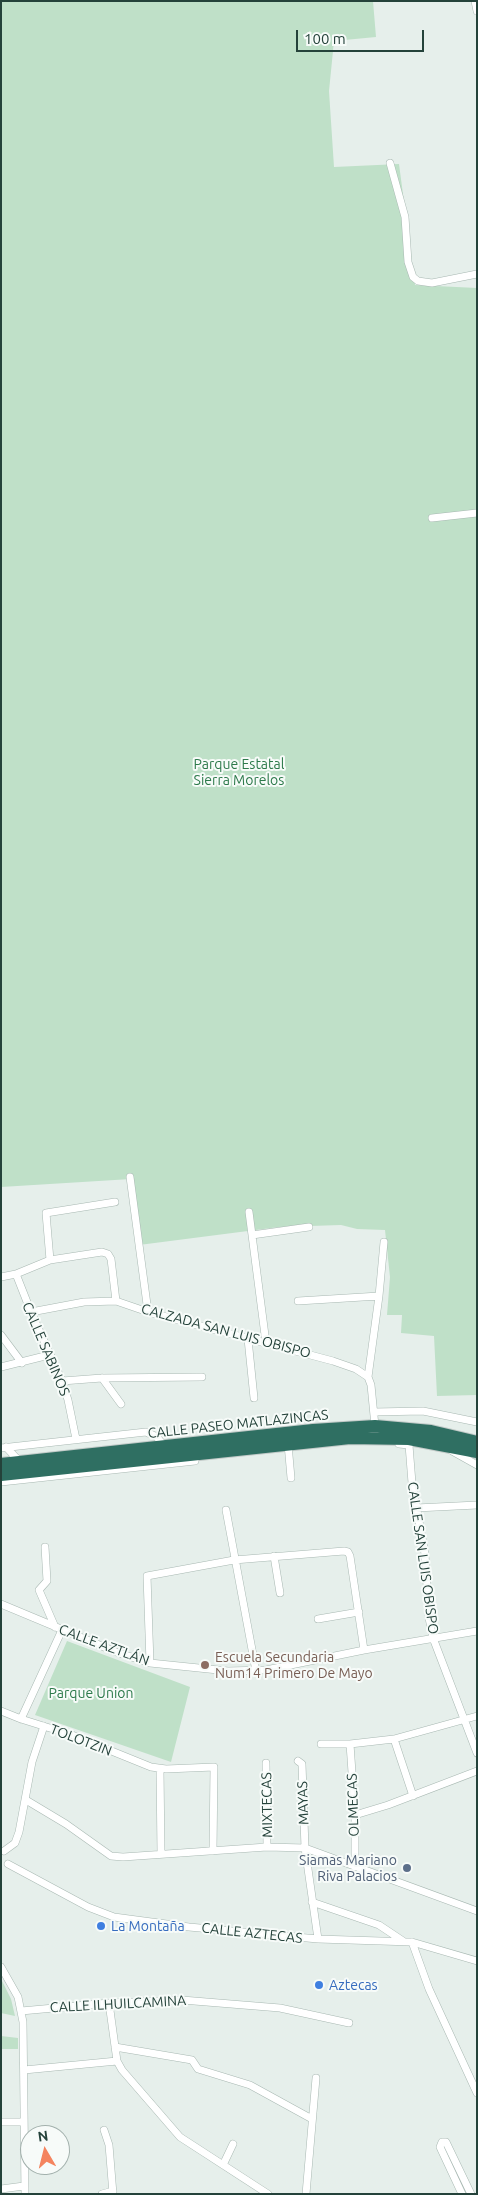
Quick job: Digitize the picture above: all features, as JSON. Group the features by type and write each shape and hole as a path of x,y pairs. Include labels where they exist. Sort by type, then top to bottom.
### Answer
{"highway":[{"name":"CALLE PASEO MATLAZINCAS","path":"1,1464 313,1430 375,1426 421,1430 477,1442"},
{"name":"CALLE PASEO MATLAZINCAS","path":"1,1475 288,1447 368,1437 409,1439 477,1452"}],"street":[{"path":"475,1 477,11"},
{"path":"390,163 405,217 408,262 414,276 418,281 432,284 477,274"},
{"path":"432,518 477,513"},
{"path":"130,1177 148,1312"},
{"path":"50,1260 46,1213 115,1202"},
{"path":"249,1212 266,1343"},
{"path":"252,1235 309,1227"},
{"path":"375,1426 371,1385 368,1377 384,1242"},
{"path":"1,1277 16,1274 50,1260 98,1252 106,1253 111,1260 116,1301"},
{"name":"CALLE SABINOS","path":"16,1274 30,1312 62,1381 76,1439"},
{"path":"298,1301 379,1296"},
{"name":"CALZADA SAN LUIS OBISPO","path":"30,1312 84,1302 116,1301 148,1312 333,1360 356,1369 368,1377"},
{"path":"1,1335 22,1363"},
{"path":"248,1339 254,1398"},
{"path":"1,1367 49,1355"},
{"path":"62,1381 102,1378 202,1377"},
{"path":"102,1378 122,1404"},
{"path":"374,1412 423,1411 477,1422"},
{"path":"3,1448 146,1432 157,1437 164,1446"},
{"name":"CALLE SAN LUIS OBISPO","path":"288,1447 365,1443 409,1445 416,1508 425,1554 429,1618 433,1638 477,1753"},
{"path":"441,1444 477,1465"},
{"path":"1,1482 288,1447 291,1478"},
{"path":"3,1448 20,1462"},
{"path":"416,1508 477,1505"},
{"path":"226,1510 256,1671"},
{"path":"22,1719 58,1629 40,1592 40,1587 47,1581 45,1548"},
{"path":"150,1663 146,1580 148,1575 234,1560 347,1551 350,1556 364,1650"},
{"path":"274,1556 280,1593"},
{"name":"CALLE AZTLÁN","path":"1,1604 58,1629 150,1663 228,1671 256,1671 477,1631"},
{"path":"318,1619 358,1612"},
{"name":"TOLOTZIN","path":"1,1711 160,1769"},
{"path":"321,1744 350,1744 394,1739 417,1734 464,1718 477,1716"},
{"path":"4,1851 16,1841 26,1800 32,1762 44,1726"},
{"path":"394,1739 412,1796"},
{"name":"OLMECAS","path":"350,1744 355,1867"},
{"name":"MAYAS","path":"298,1761 302,1764 305,1848 318,1939"},
{"name":"MIXTECAS","path":"266,1763 267,1847"},
{"path":"161,1854 160,1769 214,1767 213,1852"},
{"path":"354,1815 412,1796 477,1771"},
{"path":"26,1800 66,1824 110,1856 123,1858 267,1847 305,1848 477,1911"},
{"name":"CALLE AZTECAS","path":"8,1864 88,1907 114,1917 189,1927 318,1939 412,1942 477,1961"},
{"path":"312,1902 379,1925 393,1932 402,1941"},
{"path":"412,1942 429,1988 477,2093"},
{"path":"1,1967 18,1997 21,2011 24,2070 24,2190 1,2189"},
{"name":"CALLE ILHUILCAMINA","path":"21,2011 109,2003 182,2000 280,2008 349,2023"},
{"path":"109,2003 117,2061 174,2131 268,2194"},
{"path":"115,2047 192,2060 198,2069 250,2085 312,2119"},
{"path":"24,2070 117,2061"},
{"path":"306,2194 316,2078"},
{"path":"1,2122 23,2122"},
{"path":"102,2194 113,2192 109,2145 104,2130"},
{"path":"462,2194 440,2147 442,2142 446,2142 471,2194"},
{"path":"223,2165 233,2144"}],"green space":[{"name":"Parque Estatal Sierra Morelos","path":"1,1 373,1 376,37 334,41 329,91 334,167 399,164 415,285 477,288 477,1395 437,1396 434,1336 401,1333 402,1315 387,1315 390,1277 385,1230 357,1229 341,1225 279,1227 139,1245 131,1179 1,1187"},
{"name":"Parque Union","path":"67,1641 190,1687 171,1762 35,1715"},
{"path":"1,1979 11,1999 15,2016 1,2013"},
{"path":"1,2036 18,2038 18,2049 1,2049"}],"place":[{"name":"Escuela Secundaria Num14 Primero De Mayo","path":"205,1665"},
{"name":"Siamas Mariano Riva Palacios","path":"407,1868"},
{"name":"La Montaña","path":"101,1926"},
{"name":"Aztecas","path":"319,1985"}]}
